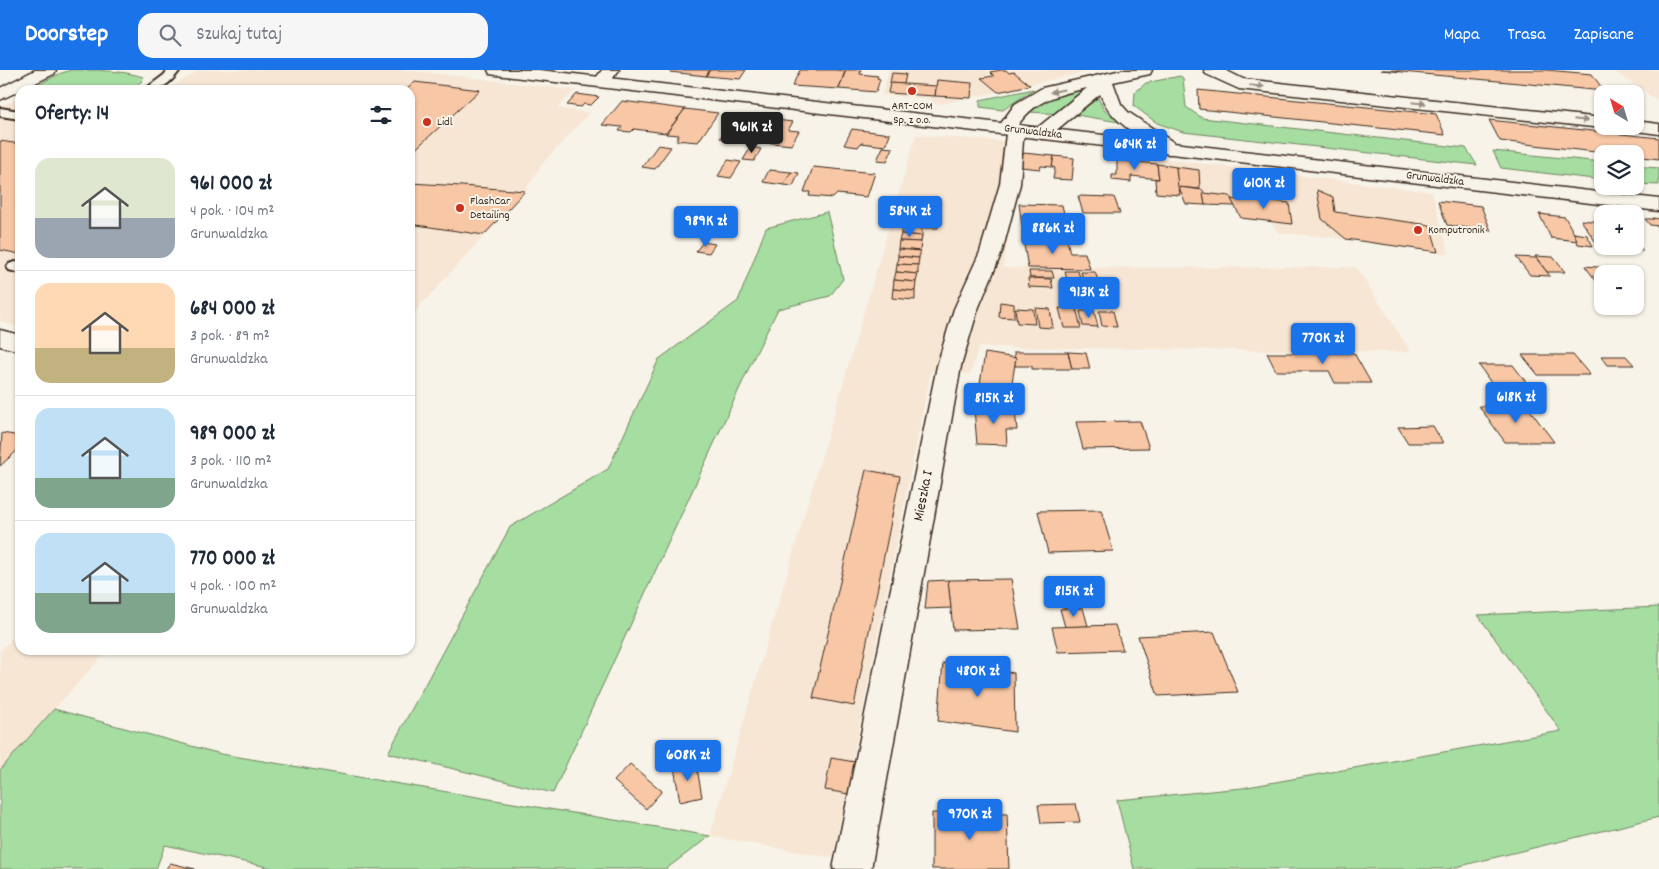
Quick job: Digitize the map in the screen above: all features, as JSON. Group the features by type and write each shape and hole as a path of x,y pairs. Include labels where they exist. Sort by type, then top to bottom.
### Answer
{"street":[{"path":"19,85 48,70"},
{"name":"Grunwaldzka","path":"496,70 606,76 1022,131 1659,205"},
{"path":"1104,81 1089,96 1022,131 1021,108 1048,92 1104,81 1144,70"},
{"path":"1212,70 1240,84 1594,122"},
{"path":"1104,81 1113,105 1122,116 1169,148"},
{"path":"0,95 15,87"},
{"path":"1644,127 1659,129"},
{"name":"Mieszka I","path":"852,869 949,366 966,309 991,252 1010,184 1022,131"},
{"path":"0,338 15,342"}],"lane":[{"path":"158,85 168,78 174,70"},
{"path":"0,112 15,114"}],"shaded area":[{"path":"199,70 405,70 575,90 557,108 589,113 543,163 525,191 415,312 415,85 175,85"},
{"path":"889,70 1081,70 1086,72 942,104 933,103 933,99 882,95"},
{"path":"1612,70 1659,70 1659,101 1644,91 1644,85 1635,85"},
{"path":"15,100 15,326 0,321 0,107"},
{"path":"916,135 1024,143 1003,268 1356,267 1411,352 979,347 970,374 931,371 833,858 710,836"},
{"path":"1117,153 1432,192 1449,254 1329,237 1278,233 1271,222 1235,206 1186,204 1182,196 1156,193 1154,179 1131,176 1131,182 1112,180 1112,175 1117,175"},
{"path":"15,635 15,655 103,655 0,769 0,651"}],"green space":[{"path":"71,70 98,70 143,77 142,81 137,85 38,85"},
{"path":"1180,76 1183,78 1186,107 1202,118 1466,148 1477,165 1183,132 1157,123 1134,106 1135,92 1146,83"},
{"path":"1083,88 1085,90 1059,110 1060,114 1029,112 1052,97"},
{"path":"1034,89 1003,110 980,107 980,100"},
{"path":"1098,98 1104,110 1119,122 1076,115"},
{"path":"1493,151 1594,161 1594,179 1501,168"},
{"path":"1644,167 1659,168 1659,185 1644,184"},
{"path":"827,212 843,279 830,296 778,309 753,359 553,793 388,753 510,527 608,469 659,359 738,301 766,228"},
{"path":"1659,607 1659,817 1448,869 1134,869 1117,800 1242,788 1561,731 1478,615"},
{"path":"54,709 221,754 710,836 666,869 277,869 165,845 156,869 0,869 0,770"}],"building":[{"path":"672,70 710,70 706,76 670,72"},
{"path":"710,70 746,70 740,79 706,76"},
{"path":"800,70 845,71 839,89 792,86"},
{"path":"846,70 861,70 860,74 878,76 877,78 880,79 876,92 839,89"},
{"path":"1006,70 1009,73 1014,72 1030,85 998,92 981,78 994,76 990,72"},
{"path":"1381,70 1546,70 1592,74 1600,85 1594,85 1594,90"},
{"path":"892,73 906,74 904,84 890,83"},
{"path":"937,80 972,83 971,98 935,96"},
{"name":"Lidl","path":"415,82 480,90 415,149 415,85 412,85"},
{"path":"890,83 936,86 935,96 888,93"},
{"path":"1198,90 1436,114 1445,135 1199,109"},
{"path":"577,94 599,97 591,105 584,104 581,107 567,105"},
{"path":"622,101 685,109 666,133 634,129 631,132 619,131 622,127 602,125"},
{"path":"685,109 718,113 698,142 676,140 679,135 666,134"},
{"path":"735,115 768,119 753,142 720,138"},
{"path":"768,119 793,122 788,130 799,131 791,145 755,141"},
{"path":"1489,120 1594,131 1594,135 1631,135 1659,138 1659,159 1644,157 1644,145 1594,145 1594,152 1500,141"},
{"path":"852,129 890,134 885,146 861,143 858,147 844,145"},
{"path":"0,141 15,143 15,253 0,250"},
{"path":"658,145 671,147 655,169 642,167"},
{"path":"751,147 761,149 754,161 743,160"},
{"path":"883,147 893,148 887,161 877,160"},
{"path":"1023,153 1054,156 1052,167 1041,166 1040,169 1021,167"},
{"path":"1054,156 1074,158 1072,180 1053,179 1055,168 1052,167"},
{"path":"728,160 741,162 731,178 718,176"},
{"path":"1117,160 1157,164 1159,179 1131,176 1131,182 1112,180 1112,175 1117,175"},
{"path":"1157,164 1176,167 1180,195 1156,193 1155,179 1159,179"},
{"path":"813,167 875,173 867,197 837,194 833,198 809,196 810,192 804,192"},
{"path":"1176,167 1199,170 1200,189 1178,187"},
{"path":"769,170 791,172 784,185 763,182"},
{"path":"791,172 799,173 793,186 784,185"},
{"name":"FlashCar Detailing","path":"415,183 525,191 484,235 415,225"},
{"path":"1179,187 1203,190 1205,205 1186,204"},
{"path":"1317,190 1333,197 1335,212 1430,225 1438,252 1346,239 1322,219"},
{"path":"1203,193 1230,196 1235,206 1205,205"},
{"path":"1078,196 1114,197 1120,213 1083,213"},
{"path":"1245,197 1289,203 1292,224 1241,218 1231,199 1245,201"},
{"path":"1438,201 1481,206 1491,231 1447,225"},
{"path":"1019,204 1062,205 1067,227 1022,226"},
{"path":"925,213 939,214 938,228 924,228"},
{"path":"1539,214 1565,217 1578,241 1551,238"},
{"path":"1645,219 1659,219 1659,226 1650,225"},
{"path":"1581,220 1594,221 1594,240"},
{"path":"901,227 922,228 922,236 901,234"},
{"path":"1574,233 1587,235 1593,246 1578,244"},
{"path":"901,234 922,236 921,242 899,241"},
{"path":"1023,239 1067,240 1070,253 1085,253 1090,269 1028,268"},
{"path":"899,241 921,242 920,251 898,249"},
{"path":"703,242 715,244 709,253 696,251"},
{"path":"898,249 920,251 919,258 898,256"},
{"path":"898,256 919,258 918,265 897,264"},
{"path":"1535,256 1553,257 1565,272 1547,272"},
{"path":"1516,257 1536,258 1550,276 1530,275"},
{"path":"897,264 918,265 918,274 896,272"},
{"path":"1585,266 1594,267 1594,278"},
{"path":"1029,271 1052,271 1054,278 1030,278"},
{"path":"1065,271 1078,271 1082,285 1068,285"},
{"path":"896,272 918,274 916,282 894,280"},
{"path":"1081,272 1095,272 1100,286 1085,286"},
{"path":"1028,278 1051,279 1053,288 1029,287"},
{"path":"894,280 916,282 915,291 893,289"},
{"path":"893,289 915,291 915,300 892,298"},
{"path":"1000,302 1014,304 1014,318 999,317"},
{"path":"1015,308 1033,309 1035,324 1017,323"},
{"path":"1035,308 1050,309 1053,328 1038,327"},
{"path":"1059,308 1076,308 1081,328 1064,328"},
{"path":"1080,311 1094,311 1098,327 1083,326"},
{"path":"1099,311 1113,311 1117,327 1102,326"},
{"path":"1014,352 1068,352 1072,369 1032,369 1032,366 1015,366"},
{"path":"1068,352 1086,353 1090,369 1072,369"},
{"path":"985,353 1016,358 1011,388 980,384"},
{"path":"1267,353 1354,353 1371,383 1335,383 1329,371 1276,371"},
{"path":"1522,355 1573,355 1590,375 1538,375"},
{"path":"1601,356 1626,356 1634,365 1608,365"},
{"path":"1479,365 1513,365 1529,386 1493,386"},
{"path":"1479,406 1527,406 1554,442 1505,442"},
{"path":"974,408 1015,410 1017,430 1006,430 1007,445 977,444"},
{"path":"1140,421 1149,448 1083,449 1076,422"},
{"path":"1433,426 1443,443 1408,443 1398,427"},
{"path":"2,433 15,435 15,452 0,466"},
{"path":"866,470 900,476 854,706 813,698"},
{"path":"1101,510 1113,551 1048,553 1038,511"},
{"path":"1011,579 1020,629 953,630 948,580"},
{"path":"948,580 951,608 925,609 928,581"},
{"path":"1083,608 1088,626 1065,627 1060,609"},
{"path":"1115,625 1123,650 1058,652 1052,627"},
{"path":"1214,632 1238,692 1158,696 1138,636"},
{"path":"943,663 1014,673 1015,732 938,721"},
{"path":"831,758 855,762 849,794 825,790"},
{"path":"696,762 702,797 680,802 674,767"},
{"path":"630,764 662,791 646,809 614,781"},
{"path":"1076,804 1080,822 1041,823 1038,805"},
{"path":"932,813 1007,814 1009,869 932,869"},
{"path":"170,863 195,869 166,869"}],"place":[{"name":"ART-COM Sp. z o.o.","path":"912,91"},
{"name":"Lidl","path":"427,122"},
{"name":"FlashCar Detailing","path":"460,208"},
{"name":"Komputronik","path":"1418,230"}]}
